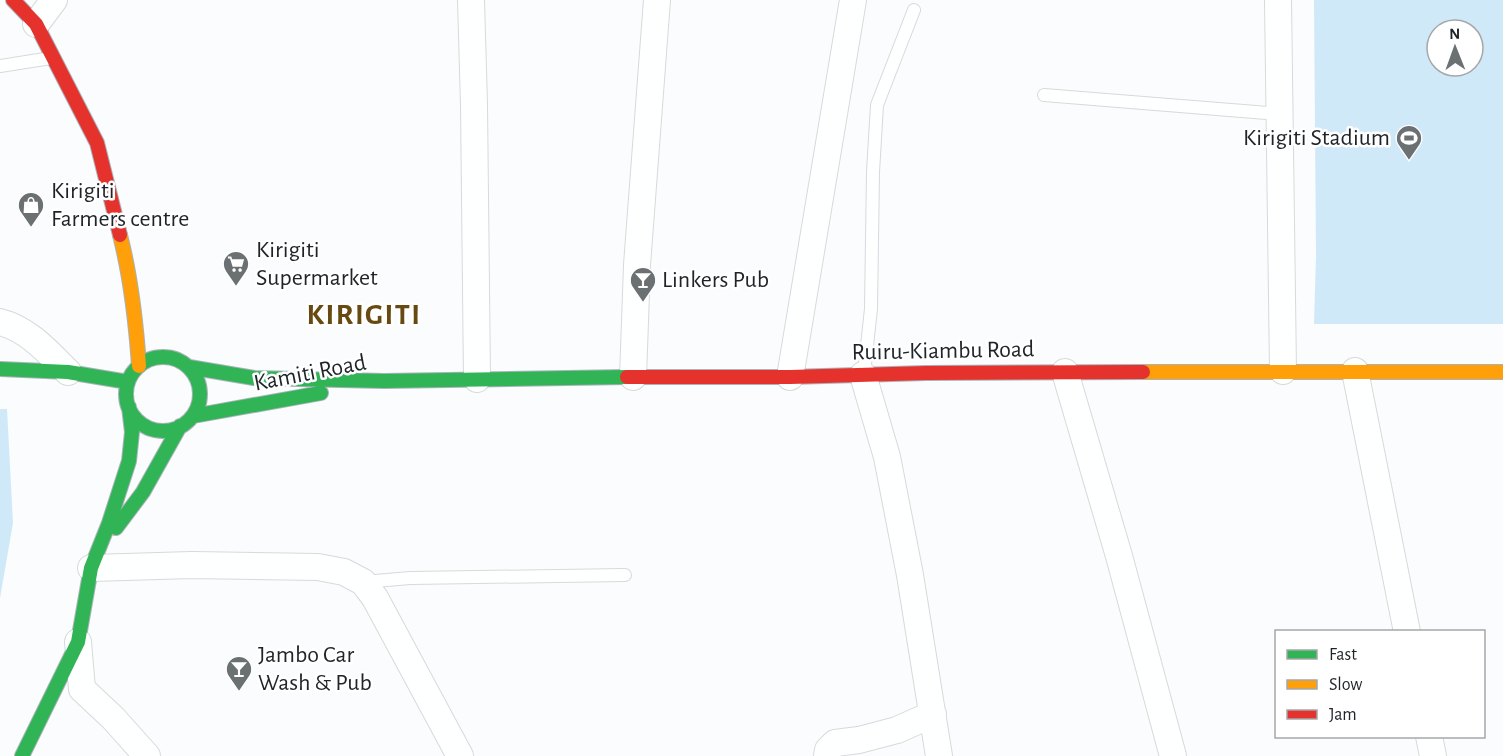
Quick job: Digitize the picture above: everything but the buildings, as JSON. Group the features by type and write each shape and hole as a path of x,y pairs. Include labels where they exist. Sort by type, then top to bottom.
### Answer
{"main road":[{"path":"13,0 36,24 97,143 127,263 136,324 139,366"},
{"path":"127,263 147,305"},
{"path":"22,756 78,642 95,558 129,461 132,432 128,382 139,366 169,352 195,374 200,391 198,408 193,416 180,426 143,492 95,558"},
{"name":"Kamiti Road","path":"189,367 254,378 384,381"},
{"path":"0,369 58,371 128,382"},
{"name":"Ruiru-Kiambu Road","path":"384,381 1065,372 1503,372"},
{"name":"Kamiti Road","path":"193,416 384,381"},
{"path":"129,407 134,416 150,428 160,430 180,426"}],"street":[{"path":"36,24 54,0"},
{"path":"471,0 477,379"},
{"path":"633,377 637,265 657,0"},
{"path":"790,377 853,0"},
{"path":"1278,0 1283,371"},
{"path":"0,322 34,339 58,371"},
{"path":"1355,371 1407,630"},
{"path":"1065,372 1119,556 1173,756"},
{"path":"863,375 887,457 910,575 939,756"},
{"path":"95,558 192,565 318,567 344,572 363,582 375,598 460,756"},
{"path":"78,642 82,689 113,718 147,756"},
{"path":"827,756 828,750 835,743 859,740 897,730 933,714"},
{"path":"1429,738 1433,756"}],"lane":[{"path":"863,375 871,309 873,172 877,105 914,10"},
{"path":"0,66 52,58"},
{"path":"1044,95 1280,114"},
{"path":"363,582 410,578 625,575"}],"shaded area":[{"name":"Kirigiti Stadium","path":"1314,0 1503,0 1503,324 1314,324 1316,256"},
{"path":"0,409 7,409 13,523 0,598"}],"traffic: fast":[{"path":"163,357 177,360 189,368 197,380 200,394 197,408 189,420 177,428 163,431 149,428 137,420 129,408 126,394 129,380 137,368 149,360 163,357"},
{"path":"189,367 254,378 384,381 627,377"},
{"path":"0,369 68,372 128,382"},
{"path":"193,416 321,393"},
{"path":"22,756 78,642 91,568 109,523 129,461 132,432 129,407"},
{"path":"116,528 143,492 180,426"}],"traffic: slow":[{"path":"120,235 132,300 139,366"},
{"path":"1143,372 1503,372"}],"traffic: jam":[{"path":"13,0 36,24 97,143 120,235"},
{"path":"627,377 1143,372"}],"place":[{"name":"Kirigiti Stadium","path":"1409,161"},
{"name":"Kirigiti Farmers centre","path":"31,228"},
{"name":"Kirigiti Supermarket","path":"236,287"},
{"name":"Linkers Pub","path":"643,303"},
{"name":"Jambo Car Wash & Pub","path":"239,692"}],"district":[{"name":"KIRIGITI","path":"364,315"}]}
